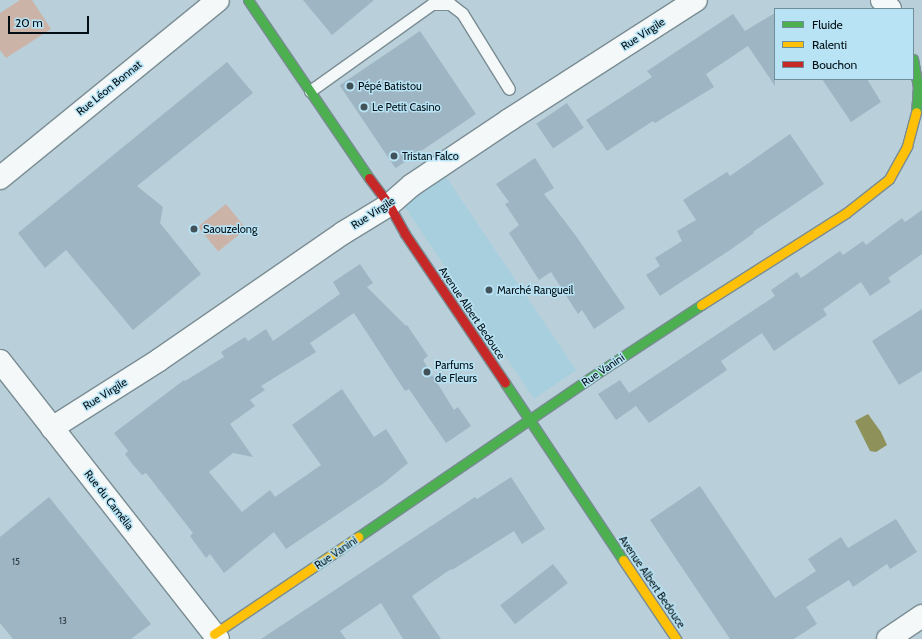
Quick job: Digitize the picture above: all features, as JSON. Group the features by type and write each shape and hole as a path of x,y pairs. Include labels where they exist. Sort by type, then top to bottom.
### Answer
{"street":[{"name":"Rue Léon Bonnat","path":"0,178 218,0"},
{"name":"Avenue Albert Bedouce","path":"248,0 356,161 388,205 405,234 676,639"},
{"name":"Rue Virgile","path":"52,428 159,360 343,233 388,205 412,185 444,163 696,0"},
{"path":"882,0 889,8"},
{"name":"Rue Vanini","path":"216,637 590,378 726,288 846,213 889,179 907,146 916,114 918,86 914,64"},
{"name":"Rue du Camélia","path":"0,361 216,637"},
{"path":"888,639 922,616"}],"lane":[{"path":"310,91 432,4 450,4 462,13 509,89"}],"shaded area":[{"path":"20,0 32,0 51,29 6,58 0,50 0,13"},
{"name":"Marché Rangueil","path":"446,177 576,370 534,399 404,206"},
{"path":"226,204 246,229 218,252 198,227"},
{"path":"868,414 881,432 887,445 876,452 870,451 855,421"}],"building":[{"path":"303,0 374,0 332,35"},
{"path":"733,14 745,31 774,14 775,86 748,46 706,74 714,87 655,123 653,121 607,151 586,120 652,77 647,71"},
{"path":"420,31 476,114 396,168 340,85"},
{"path":"227,62 253,93 137,186 163,207 160,223 201,274 133,330 66,250 45,268 18,233"},
{"path":"823,80 868,80 881,102 851,122"},
{"path":"567,103 584,128 553,149 536,124"},
{"path":"790,134 824,184 753,232 754,233 730,250 660,296 646,275 660,266 655,258 682,241 677,231 696,220 683,200 727,172 730,176"},
{"path":"535,158 554,188 544,194 576,236 625,308 594,329 582,310 578,314 551,272 539,280 509,233 519,225 505,204 509,202 496,184"},
{"path":"922,210 922,254 888,278 891,282 870,296 861,282 823,309 827,315 774,351 762,333 721,361 727,370 649,423 636,406 616,420 598,394 620,380 629,393 775,296 771,290 797,272 801,278 840,251 843,255 863,241 866,245 902,218 905,222"},
{"path":"360,264 373,283 367,287 406,326 407,325 428,356 423,360 454,410 458,407 471,426 446,443 409,389 405,391 354,313 310,343 316,352 261,386 265,390 250,400 255,406 230,424 253,457 233,453 209,472 242,512 270,490 275,497 321,465 292,425 342,389 374,437 386,429 408,463 384,483 286,549 274,532 224,573 210,554 206,558 190,536 193,533 146,473 142,475 133,465 125,454 128,451 114,433 184,380 185,381 224,357 221,352 245,337 248,341 266,329 273,341 340,294 333,282"},
{"path":"922,309 922,371 899,385 872,341"},
{"path":"511,477 545,529 522,544 514,531 452,570 451,569 412,596 441,639 403,639 381,603 340,631 346,639 261,639 475,497 477,499"},
{"path":"700,486 775,598 816,571 808,559 841,537 848,548 896,519 917,552 890,569 887,564 853,587 849,580 806,607 817,624 794,639 730,639 650,520"},
{"path":"49,497 151,624 131,639 13,639 0,623 0,537"},
{"path":"553,564 568,583 515,624 500,605"}],"traffic: fast":[{"path":"248,0 369,178"},
{"path":"914,64 918,86 916,112"},
{"path":"358,537 590,378 701,305"},
{"path":"505,383 623,560"}],"traffic: slow":[{"path":"701,305 846,213 889,179 907,146 916,112"},
{"path":"214,634 358,537"},
{"path":"623,560 676,639"}],"traffic: jam":[{"path":"369,178 389,205 405,234 505,383"}],"place":[{"name":"Pépé Batistou","path":"350,86"},
{"name":"Le Petit Casino","path":"364,107"},
{"name":"Tristan Falco","path":"394,156"},
{"name":"Saouzelong","path":"194,229"},
{"name":"Marché Rangueil","path":"489,290"},
{"name":"Parfums de Fleurs","path":"427,372"}]}
